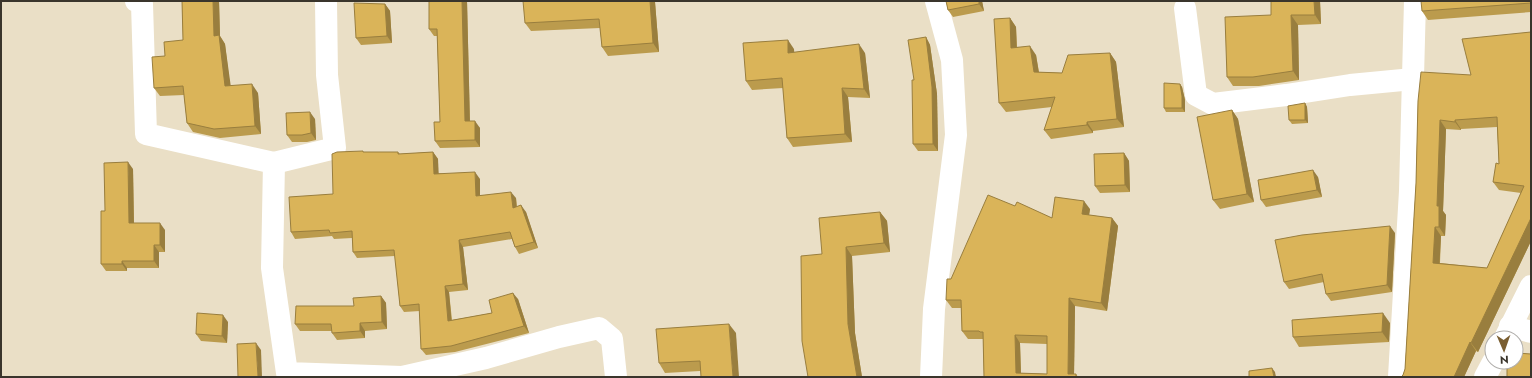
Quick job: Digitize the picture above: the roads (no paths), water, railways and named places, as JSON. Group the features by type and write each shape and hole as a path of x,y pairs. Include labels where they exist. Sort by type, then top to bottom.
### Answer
{"main road":[{"path":"136,1 142,4 146,134 274,163 335,148 327,75 326,1"},
{"path":"931,377 934,309 956,135 952,60 936,1"},
{"path":"1399,377 1410,191 1415,1"},
{"path":"1185,8 1196,94 1213,104 1350,85 1413,79"},
{"path":"274,163 272,268 287,373 402,377 486,358 559,337 599,328 612,339 616,377"},
{"path":"1516,330 1531,286"}]}
